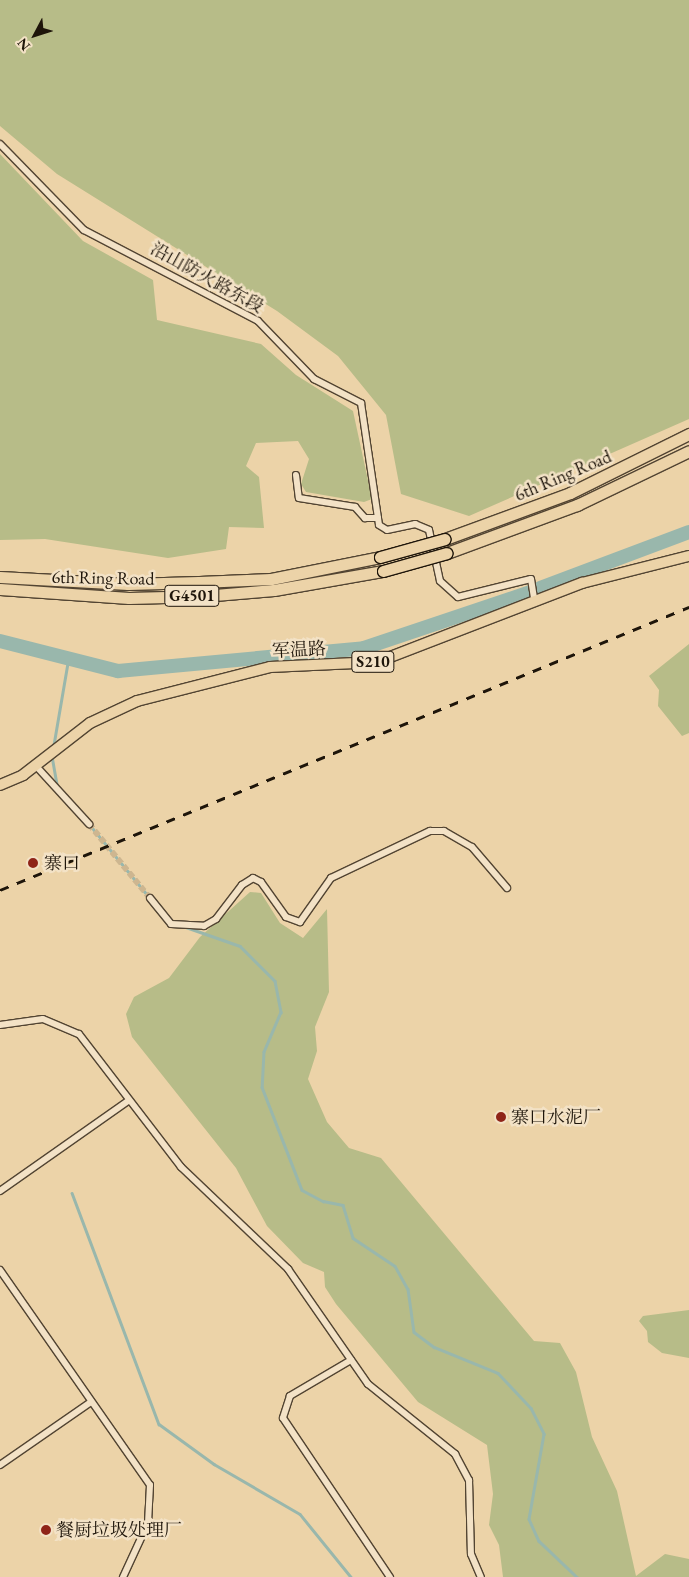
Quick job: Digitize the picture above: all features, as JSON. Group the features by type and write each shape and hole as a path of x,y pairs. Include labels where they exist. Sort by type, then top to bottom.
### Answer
{"highway":[{"name":"6th Ring Road","path":"0,577 119,584 271,579 380,557 445,539 570,493 689,434"},
{"name":"6th Ring Road","path":"0,589 129,598 203,596 274,590 383,571 447,552 577,505 689,451"}],"main road":[{"name":"军温路","path":"36,766 98,719 136,701 270,667 376,662 612,573 689,556"},
{"name":"S210","path":"0,785 36,766"}],"street":[{"name":"沿山防火路东段","path":"0,144 84,230 258,321 314,379 361,403 378,518"},
{"path":"296,475 299,498 355,507 365,518 378,518 387,530 415,524 429,530 440,581 458,597 531,579 536,603"},
{"path":"36,766 89,824"},
{"path":"150,898 170,924 204,926 216,919 242,886 254,878 261,882 286,917 300,922 330,878 430,831 458,837 487,860 507,888"},
{"path":"0,1025 44,1020 72,1028 181,1167 288,1268 351,1360 382,1399 439,1439 464,1466 470,1500 471,1554 481,1577"},
{"path":"0,1191 128,1101"},
{"path":"0,1270 152,1490 148,1523 123,1577"},
{"path":"351,1360 290,1396 283,1418 390,1577"},
{"path":"0,1465 91,1402"}],"green space":[{"path":"0,0 689,0 689,419 469,516 401,494 386,415 338,356 277,311 57,174 0,126"},
{"path":"0,154 83,241 153,280 157,320 261,344 296,375 353,411 372,499 364,502 306,492 301,484 309,459 298,441 256,443 246,466 259,477 264,528 229,527 226,549 168,558 45,539 0,540"},
{"path":"689,644 689,733 682,736 658,706 659,690 649,676"},
{"path":"250,892 261,893 280,923 303,938 327,909 329,992 315,1027 317,1051 308,1079 327,1122 349,1148 381,1158 534,1341 560,1343 576,1372 592,1437 617,1491 636,1576 665,1554 689,1559 689,1577 503,1577 499,1545 489,1525 493,1494 487,1445 418,1402 336,1304 325,1287 324,1272 303,1263 267,1226 236,1168 132,1037 126,1014 134,997 169,978 200,937"},
{"path":"689,1310 689,1358 662,1353 648,1342 647,1331 639,1321 643,1316"}],"waterway":[{"path":"540,588 689,532"},
{"path":"0,641 118,671 364,648 530,592"},
{"path":"53,748 68,660"},
{"path":"52,756 57,785"},
{"path":"90,825 150,898"},
{"path":"183,926 240,946 275,981 281,1012 264,1052 262,1087 302,1190 323,1201 343,1205 353,1238 395,1266 408,1289 414,1332 434,1347 498,1373 531,1408 544,1434 529,1519 539,1541 577,1577"},
{"path":"72,1193 159,1424 214,1464 300,1514 351,1577"}],"tunnel":[{"path":"89,824 150,898"}],"railway":[{"path":"0,890 689,607"}],"place":[{"name":"寨口","path":"33,863"},
{"name":"寨口水泥厂","path":"501,1117"},
{"name":"餐厨垃圾处理厂","path":"46,1530"}]}
